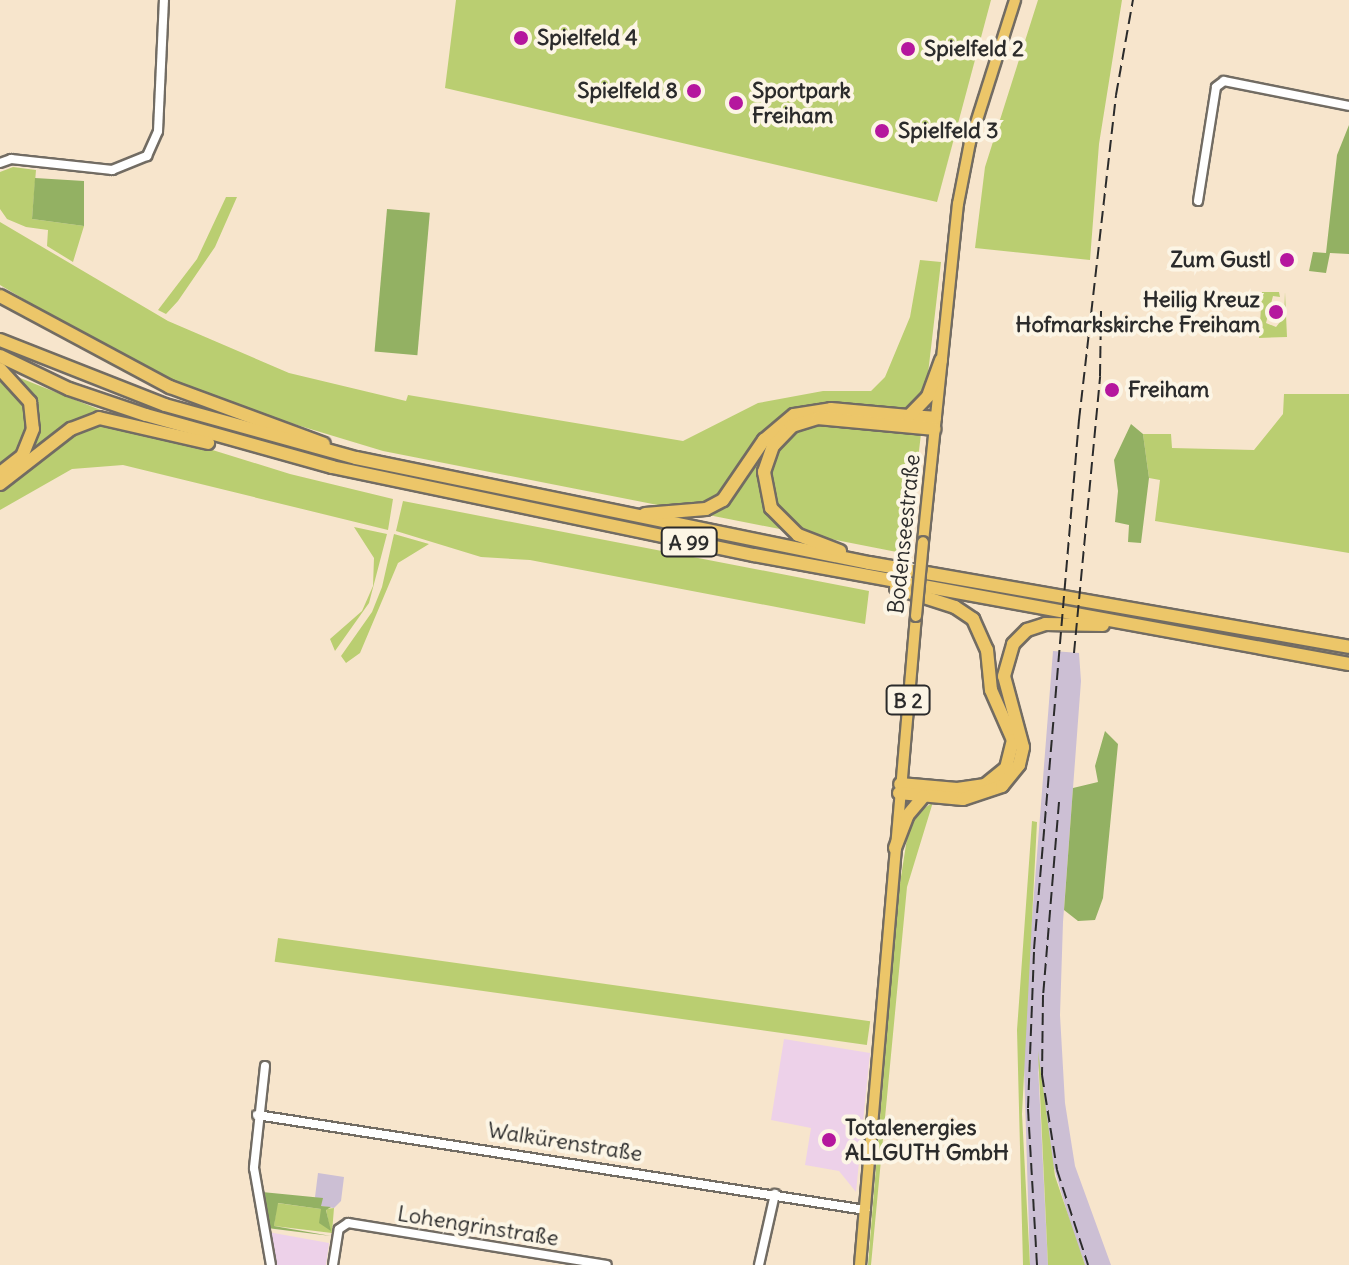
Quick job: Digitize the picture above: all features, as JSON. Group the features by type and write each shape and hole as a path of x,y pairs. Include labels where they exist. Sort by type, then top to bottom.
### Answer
{"highway":[{"path":"0,296 170,387 356,458"},
{"name":"A 99","path":"0,340 165,405 356,458 869,563 1349,647"},
{"name":"A 99","path":"0,356 69,389 262,451 848,572 1349,664"},
{"path":"907,419 928,396 941,360"},
{"path":"0,369 30,402 33,429 22,456 0,473"},
{"path":"622,514 686,512 723,500 764,440 794,415 815,409 885,419"},
{"path":"0,484 71,429 99,418 262,451"},
{"path":"869,563 786,526 764,491 764,472 781,435 807,420 907,419 935,424"},
{"path":"848,572 955,607 981,630 991,690 1012,733 1012,754 1006,768 985,785 947,793"},
{"path":"899,788 987,795 1009,780 1019,765 1022,734 1004,676 1017,639 1045,624 1126,624"},
{"path":"895,848 907,816 925,791"}],"main road":[{"name":"Bodenseestraße","path":"860,1265 879,1081 899,788 941,360 964,170 1015,0"}],"street":[{"path":"0,163 11,159 112,170 147,156 158,131 164,0"},
{"path":"1198,201 1216,87 1224,81 1349,106"},
{"path":"265,1066 257,1115 255,1176 271,1265"},
{"name":"Walkürenstraße","path":"257,1115 866,1210"},
{"path":"759,1265 775,1194"},
{"name":"Lohengrinstraße","path":"333,1265 342,1224 607,1265"}],"shaded area":[{"path":"1053,651 1079,653 1081,681 1063,922 1060,1015 1065,1103 1075,1166 1111,1265 1085,1265 1074,1236 1050,1154 1038,1065 1048,1265 1030,1265 1023,1033"},
{"path":"784,1039 870,1053 856,1192 839,1171 805,1165 811,1128 771,1120"},
{"path":"318,1173 344,1177 341,1201 334,1208 321,1206 315,1197"},
{"path":"268,1232 329,1243 326,1265 275,1265"}],"green space":[{"name":"Sportpark Freiham","path":"456,0 991,0 937,202 445,88"},
{"path":"1038,0 1122,0 1099,144 1090,260 975,248 985,167"},
{"path":"1349,125 1349,254 1330,253 1326,273 1309,271 1313,252 1326,253 1337,155"},
{"path":"13,167 36,170 32,219 84,226 73,262 47,246 48,230 26,227 7,219 0,209 0,172"},
{"path":"35,178 84,181 84,226 32,219"},
{"path":"226,197 237,197 215,247 178,301 166,314 158,310 197,259"},
{"path":"387,209 430,213 417,355 375,351"},
{"path":"0,222 168,321 289,373 406,401 408,395 683,441 758,403 823,391 871,391 885,377 910,317 920,260 941,262 907,554 383,451 201,396 138,367 0,285"},
{"path":"1262,292 1279,292 1280,297 1273,296 1266,323 1276,327 1284,317 1285,292 1287,337 1259,338"},
{"path":"0,370 161,434 290,474 393,499 388,530 123,465 72,469 0,510"},
{"path":"1284,394 1349,394 1349,553 1155,521 1160,480 1149,478 1143,434 1171,434 1172,448 1254,450 1283,414"},
{"path":"1131,424 1143,434 1149,478 1141,543 1128,542 1129,525 1115,522 1118,491 1114,460"},
{"path":"403,501 869,591 865,624 530,560 481,557 396,531"},
{"path":"354,527 387,534 369,603 335,651 330,639 362,611 373,586 374,558"},
{"path":"394,534 429,544 398,563 360,653 346,663 341,656 372,612 382,587"},
{"path":"1105,731 1118,744 1103,898 1095,920 1078,921 1064,910 1073,788 1098,782 1095,766"},
{"path":"933,802 907,887 871,1265 868,1265 898,896 910,819"},
{"path":"1032,821 1037,822 1022,1114 1030,1265 1023,1265 1017,1030"},
{"path":"278,938 870,1021 867,1045 275,962"},
{"path":"1038,1051 1055,1176 1085,1265 1048,1265"},
{"path":"262,1192 323,1198 321,1206 331,1207 326,1210 331,1231 319,1223 321,1209 278,1203 274,1226 331,1236 267,1228"},
{"path":"277,1203 321,1209 330,1230 326,1209 334,1208 332,1233 274,1226"}],"railway":[{"path":"1037,1265 1028,1108 1034,949 1079,420 1116,95 1133,0"},
{"path":"1074,653 1100,376 1101,311"},
{"path":"1059,802 1043,995 1042,1075 1057,1170 1088,1265"}],"place":[{"name":"Spielfeld 4","path":"521,38"},
{"name":"Spielfeld 2","path":"908,49"},
{"name":"Spielfeld 8","path":"694,91"},
{"name":"Sportpark Freiham","path":"736,103"},
{"name":"Spielfeld 3","path":"882,131"},
{"name":"Zum Gustl","path":"1287,260"},
{"name":"Heilig Kreuz Hofmarkskirche Freiham","path":"1276,312"},
{"name":"Freiham","path":"1112,390"},
{"name":"Totalenergies ALLGUTH GmbH","path":"829,1140"}]}
